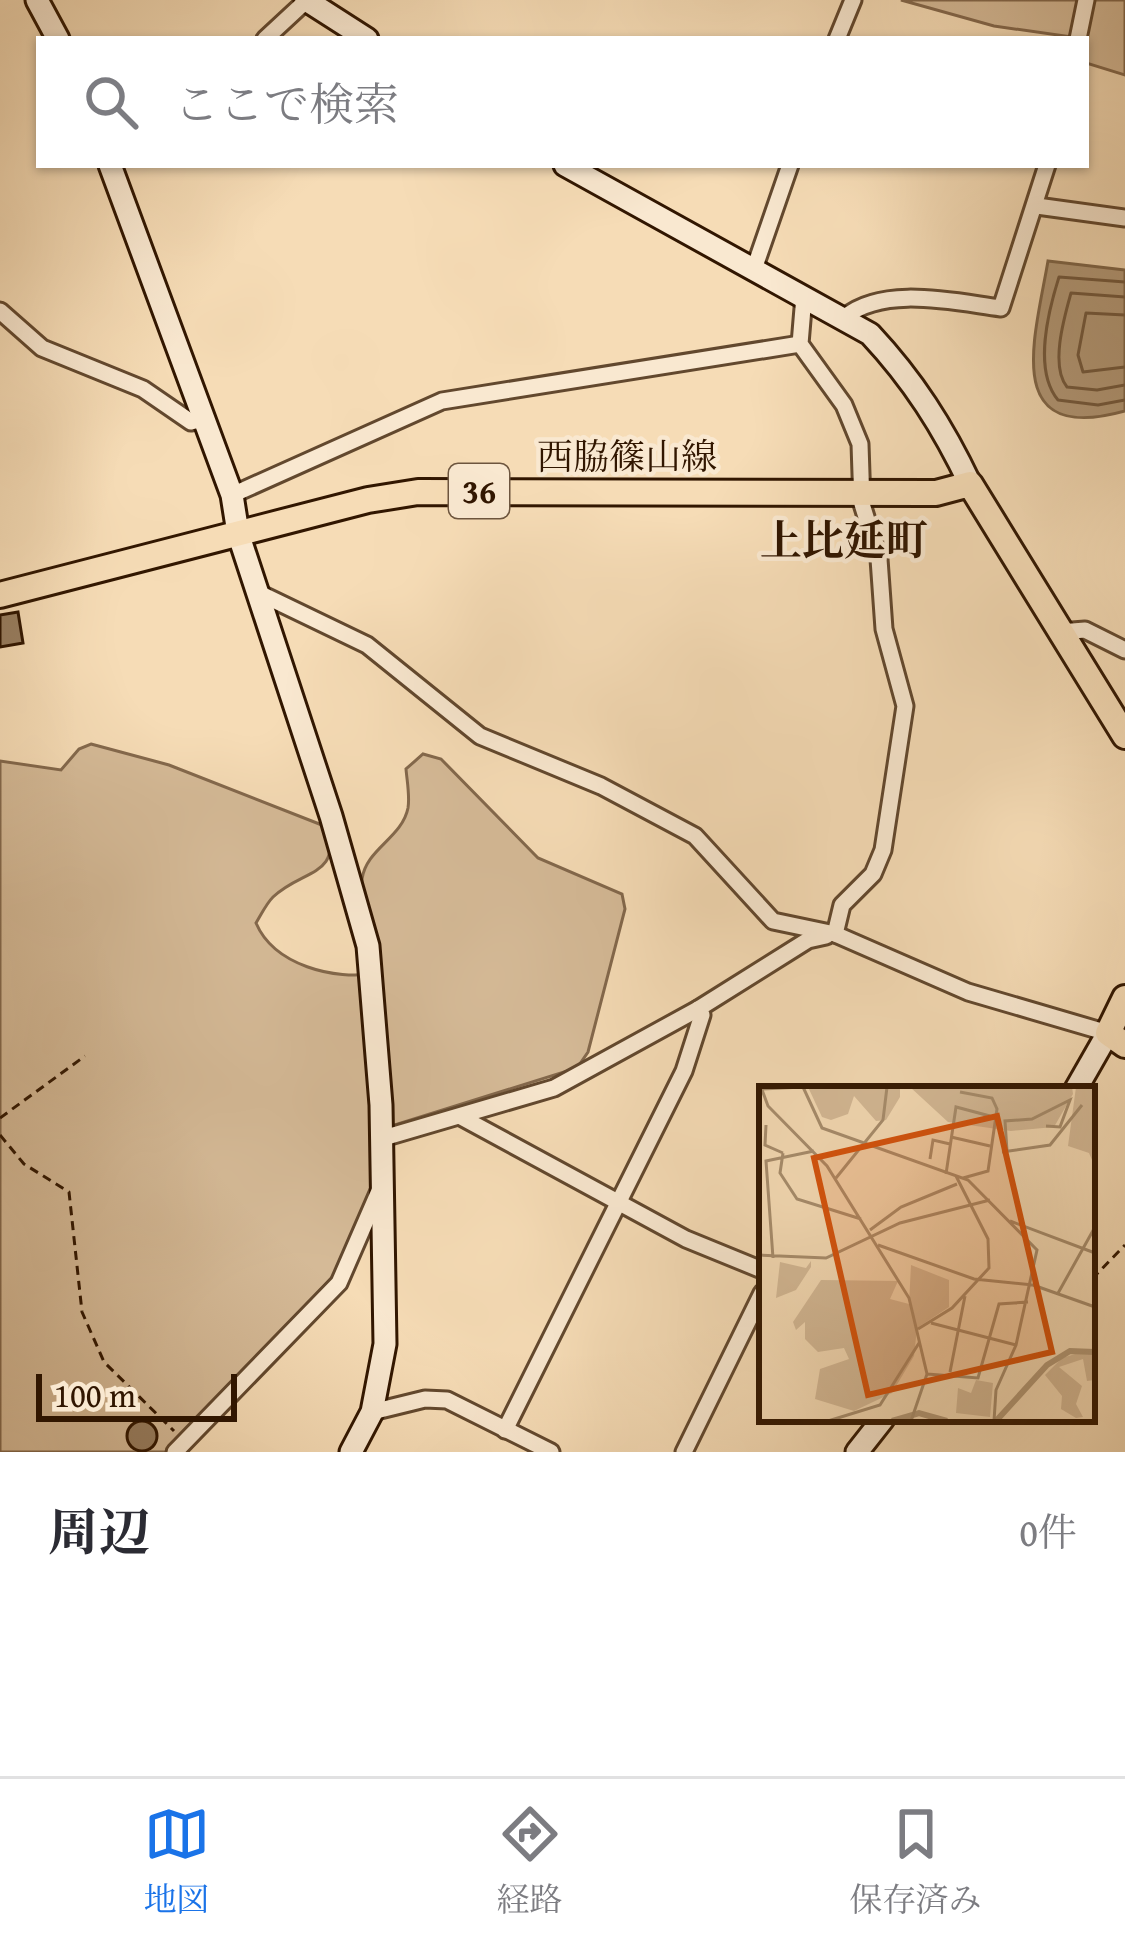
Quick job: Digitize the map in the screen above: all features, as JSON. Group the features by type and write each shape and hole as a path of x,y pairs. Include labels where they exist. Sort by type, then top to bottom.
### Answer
{"main road":[{"name":"西脇篠山線","path":"0,595 238,532 418,492 936,493 970,484"},
{"path":"970,484 1125,736"},
{"path":"1116,1039 1125,998"}],"street":[{"path":"37,0 56,36"},
{"path":"268,36 306,0 362,36"},
{"path":"838,36 853,0"},
{"path":"1079,36 1087,0"},
{"path":"111,168 232,495 238,532 363,927 380,1139 385,1344 372,1412 351,1452"},
{"path":"570,168 870,334 906,373 943,426 970,484"},
{"path":"753,272 789,168"},
{"path":"845,317 861,304 929,299 1001,308 1046,168"},
{"path":"1037,206 1125,218"},
{"path":"804,296 800,344 844,405 860,444 861,492 879,559 884,629 905,706 883,850 873,874 842,905 835,934"},
{"path":"0,311 64,359 143,389 191,422 206,418"},
{"path":"232,495 442,401 800,344"},
{"path":"259,593 367,645 480,736 601,786 695,836 773,921 835,934 968,992 1116,1039 1078,1086"},
{"path":"1060,632 1085,630 1125,650"},
{"path":"380,1139 554,1088 698,1009 808,940 835,934"},
{"path":"506,1430 684,1071 702,1015 698,1009"},
{"path":"461,1117 686,1239 759,1269"},
{"path":"180,1447 339,1283 380,1188"},
{"path":"684,1452 759,1299"},
{"path":"372,1412 425,1399 447,1400 551,1452"},
{"path":"857,1452 881,1422"}],"path":[{"path":"0,1118 85,1056"},
{"path":"0,1135 25,1164 69,1192 82,1312 104,1363 180,1447"},
{"path":"1095,1276 1125,1245"}],"shaded area":[{"path":"901,0 1125,0 1125,75 1089,64 1089,36 994,26"},
{"path":"91,744 169,765 327,827 330,843 324,864 273,897 256,923 276,950 307,967 342,974 377,973 362,879 370,859 404,818 409,803 406,769 423,754 441,759 538,858 622,894 625,909 588,1052 577,1068 375,1131 372,1189 336,1273 167,1452 0,1452 0,761 61,770 79,749"}],"water":[{"path":"1048,261 1125,270 1125,411 1085,418 1058,413 1042,399 1034,351"}],"building":[{"path":"18,612 23,643 0,647 0,615"},
{"path":"142,1421 157,1436 142,1451 127,1436"}],"district":[{"name":"上比延町","path":"844,540"}]}
